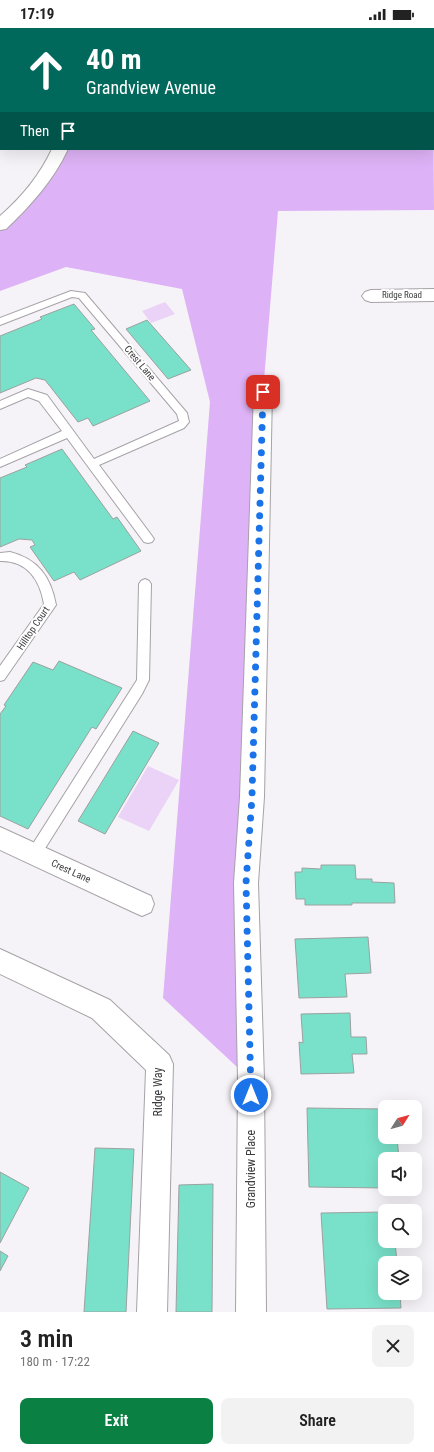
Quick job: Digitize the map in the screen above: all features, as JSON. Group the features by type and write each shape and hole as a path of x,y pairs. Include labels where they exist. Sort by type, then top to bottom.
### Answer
{"street":[{"path":"0,225 21,207 41,183 55,161 60,150"},
{"name":"Ridge Road","path":"371,296 434,295"},
{"name":"Grandview Place","path":"251,1312 251,1080 246,883 252,797 263,392"},
{"name":"Crest Lane","path":"0,838 142,904"},
{"name":"Ridge Way","path":"0,960 101,1009 160,1064 152,1312"}],"lane":[{"name":"Crest Lane","path":"0,322 71,294 82,295 182,413 184,422 180,425 92,464"},
{"path":"0,405 28,393 43,398 148,539"},
{"path":"0,463 68,433"},
{"name":"Hilltop Court","path":"0,557 9,555 24,560 42,579 49,595 50,605 0,676"},
{"path":"34,854 134,697 142,680 144,669 145,584"}],"shaded area":[{"path":"59,150 434,150 434,210 278,211 263,392 251,1080 163,998 210,402 182,289 66,267 0,291 0,225"},
{"path":"165,302 175,314 151,323 142,311"},
{"path":"148,766 179,780 149,831 118,817"}],"building":[{"path":"74,304 95,329 91,330 150,401 93,426 88,418 78,422 45,380 36,378 0,393 0,336 42,319 40,317"},
{"path":"147,320 191,370 168,379 126,329"},
{"path":"62,449 113,519 117,517 141,551 80,580 74,572 54,581 30,547 35,545 32,540 19,539 0,547 0,478 27,467 25,465"},
{"path":"59,661 122,688 96,729 92,727 28,829 0,816 0,714 6,706 4,705 33,662 53,670"},
{"path":"133,731 159,743 105,834 78,821"},
{"path":"321,865 355,865 356,879 372,879 372,882 394,883 395,903 305,905 305,899 296,899 295,872 302,872 302,868 321,869"},
{"path":"368,937 371,973 345,974 347,997 299,998 295,939"},
{"path":"350,1013 351,1037 366,1037 367,1054 352,1054 354,1073 301,1074 299,1042 303,1043 301,1014"},
{"path":"307,1108 378,1109 378,1144 398,1144 398,1152 378,1152 378,1188 309,1187"},
{"path":"95,1148 134,1149 126,1312 84,1312"},
{"path":"0,1172 29,1188 0,1243"},
{"path":"213,1184 212,1312 176,1312 179,1185"},
{"path":"378,1212 378,1248 396,1248 396,1256 378,1256 378,1300 400,1300 401,1308 327,1309 321,1213"},
{"path":"0,1251 8,1256 0,1271"}],"route":[{"path":"251,1095 246,883 252,797 263,392"}]}
